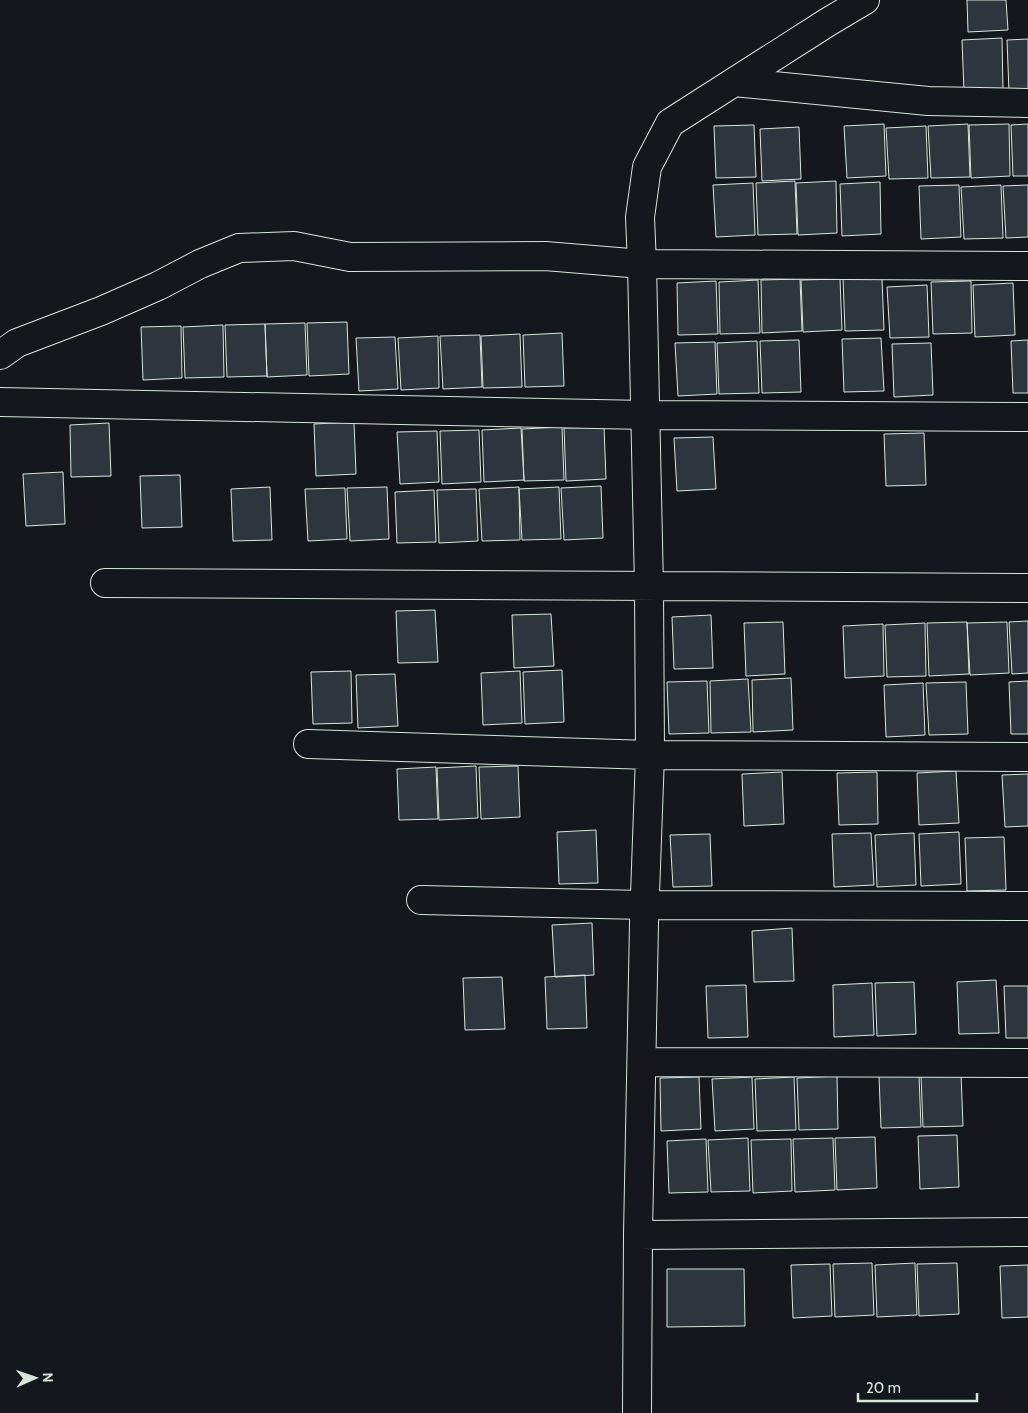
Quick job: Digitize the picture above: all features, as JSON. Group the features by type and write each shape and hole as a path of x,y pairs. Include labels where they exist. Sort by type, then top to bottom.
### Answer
{"street":[{"path":"638,1413 638,1235 644,905 650,755 646,415 640,217 647,167 670,123 865,0"},
{"path":"734,82 928,101 1028,103"},
{"path":"0,355 17,343 101,311 158,286 200,264 239,248 294,246 350,257 545,256 642,264 1028,266"},
{"path":"0,402 646,415 1028,417"},
{"path":"105,583 1028,588"},
{"path":"308,744 650,755 1028,757"},
{"path":"421,900 644,905 1028,906"},
{"path":"642,1062 1028,1063"},
{"path":"638,1235 1028,1232"}],"building":[{"path":"967,0 1006,0 1008,30 968,32"},
{"path":"1002,38 1003,90 964,92 962,40"},
{"path":"1028,39 1028,91 1009,92 1007,40"},
{"path":"884,124 886,176 847,178 844,126"},
{"path":"968,124 970,177 931,178 928,126"},
{"path":"1009,124 1010,176 971,178 969,125"},
{"path":"1028,124 1028,176 1013,176 1011,125"},
{"path":"754,125 756,177 716,178 714,126"},
{"path":"926,126 928,178 889,179 886,128"},
{"path":"799,127 801,179 762,181 760,129"},
{"path":"795,181 797,234 758,235 756,183"},
{"path":"836,181 837,233 798,235 796,183"},
{"path":"880,182 881,234 842,236 840,184"},
{"path":"753,183 755,235 716,237 713,185"},
{"path":"959,185 961,237 921,239 919,186"},
{"path":"1001,185 1003,238 964,239 961,187"},
{"path":"1028,185 1028,237 1006,238 1003,186"},
{"path":"882,278 884,330 845,331 843,279"},
{"path":"800,279 802,331 762,333 761,280"},
{"path":"840,279 842,330 803,332 801,280"},
{"path":"758,280 760,333 720,334 719,282"},
{"path":"716,281 718,334 678,335 677,283"},
{"path":"971,281 972,333 933,334 931,282"},
{"path":"1013,283 1015,335 975,337 973,285"},
{"path":"927,285 929,337 890,338 887,287"},
{"path":"347,322 349,374 309,376 307,323"},
{"path":"305,323 307,375 267,377 265,324"},
{"path":"265,324 267,376 227,377 225,325"},
{"path":"223,325 224,377 185,378 183,327"},
{"path":"181,326 182,378 143,380 141,327"},
{"path":"562,333 564,386 525,387 523,335"},
{"path":"520,334 522,387 483,388 481,336"},
{"path":"480,335 482,387 443,389 440,336"},
{"path":"438,336 439,388 401,390 398,338"},
{"path":"395,337 398,389 359,391 356,338"},
{"path":"881,338 884,391 844,392 842,339"},
{"path":"799,340 801,392 762,393 760,341"},
{"path":"1028,340 1028,393 1013,393 1011,341"},
{"path":"757,341 759,393 719,394 717,343"},
{"path":"715,342 717,394 678,396 675,343"},
{"path":"931,343 933,395 894,397 892,344"},
{"path":"354,422 356,474 316,476 314,424"},
{"path":"109,423 111,476 71,477 70,425"},
{"path":"562,427 564,480 524,481 522,429"},
{"path":"604,427 606,479 566,481 564,428"},
{"path":"521,428 524,480 484,482 482,430"},
{"path":"479,430 481,482 442,484 440,431"},
{"path":"437,431 439,482 400,484 397,432"},
{"path":"924,433 926,485 886,486 884,434"},
{"path":"713,437 716,489 677,491 674,438"},
{"path":"63,472 65,524 26,526 23,474"},
{"path":"180,475 182,527 142,528 140,476"},
{"path":"601,486 603,538 564,540 561,488"},
{"path":"270,487 272,540 233,541 231,489"},
{"path":"387,487 389,539 350,541 347,488"},
{"path":"519,487 520,540 482,541 479,489"},
{"path":"559,487 561,539 522,540 519,489"},
{"path":"345,488 347,539 308,541 305,489"},
{"path":"476,489 478,541 439,543 437,490"},
{"path":"434,490 436,542 397,543 395,492"},
{"path":"435,610 438,662 398,663 396,611"},
{"path":"551,614 554,666 514,668 512,615"},
{"path":"711,615 713,668 674,669 672,617"},
{"path":"1028,621 1028,673 1012,674 1009,622"},
{"path":"783,622 785,674 746,676 744,623"},
{"path":"967,622 969,674 929,676 927,623"},
{"path":"1007,622 1009,673 970,675 967,623"},
{"path":"925,623 926,676 887,677 885,625"},
{"path":"883,624 884,676 845,678 843,626"},
{"path":"562,670 564,722 525,724 523,672"},
{"path":"351,671 352,723 313,724 311,672"},
{"path":"520,671 522,723 483,725 481,673"},
{"path":"395,674 398,726 358,728 356,675"},
{"path":"791,678 793,730 753,732 752,680"},
{"path":"748,679 751,732 711,733 710,681"},
{"path":"707,681 709,733 669,734 667,682"},
{"path":"1028,681 1028,734 1011,734 1009,682"},
{"path":"966,682 968,734 929,735 926,683"},
{"path":"923,683 925,735 886,737 884,685"},
{"path":"476,766 478,818 439,820 437,768"},
{"path":"518,766 520,817 481,819 479,767"},
{"path":"436,767 438,819 399,820 397,769"},
{"path":"956,771 959,823 919,825 917,773"},
{"path":"782,772 784,824 744,826 742,774"},
{"path":"877,772 878,824 839,825 837,773"},
{"path":"1028,774 1028,826 1005,827 1002,775"},
{"path":"596,830 598,883 559,884 557,832"},
{"path":"959,832 961,884 921,886 919,834"},
{"path":"871,833 874,885 834,887 832,834"},
{"path":"914,833 916,885 877,887 875,835"},
{"path":"710,834 712,886 673,887 670,835"},
{"path":"1004,837 1006,890 967,891 965,838"},
{"path":"592,923 594,975 555,977 552,925"},
{"path":"792,928 794,981 754,982 752,931"},
{"path":"585,975 587,1028 547,1029 545,977"},
{"path":"502,977 505,1029 465,1030 463,978"},
{"path":"996,980 999,1033 959,1034 957,982"},
{"path":"914,982 916,1034 877,1036 875,983"},
{"path":"872,983 874,1035 834,1037 833,985"},
{"path":"746,985 748,1037 708,1038 706,986"},
{"path":"1004,986 1028,986 1028,1038 1006,1038"},
{"path":"961,1073 963,1126 923,1127 921,1075"},
{"path":"919,1075 921,1127 881,1128 879,1076"},
{"path":"837,1076 838,1129 799,1130 797,1078"},
{"path":"699,1077 701,1129 661,1131 660,1078"},
{"path":"752,1077 754,1129 715,1131 712,1079"},
{"path":"794,1077 796,1130 757,1131 755,1079"},
{"path":"957,1135 959,1187 920,1189 918,1136"},
{"path":"875,1137 877,1188 837,1190 835,1138"},
{"path":"748,1138 750,1191 711,1192 708,1140"},
{"path":"833,1138 835,1190 795,1192 793,1139"},
{"path":"706,1139 708,1192 669,1193 667,1141"},
{"path":"791,1139 792,1191 753,1193 751,1140"},
{"path":"872,1263 874,1315 835,1317 833,1264"},
{"path":"915,1263 917,1315 877,1317 875,1265"},
{"path":"957,1263 959,1314 919,1316 917,1264"},
{"path":"830,1264 832,1316 793,1318 791,1265"},
{"path":"1028,1265 1028,1317 1002,1318 1000,1266"},
{"path":"667,1269 744,1269 745,1326 667,1327"}]}
